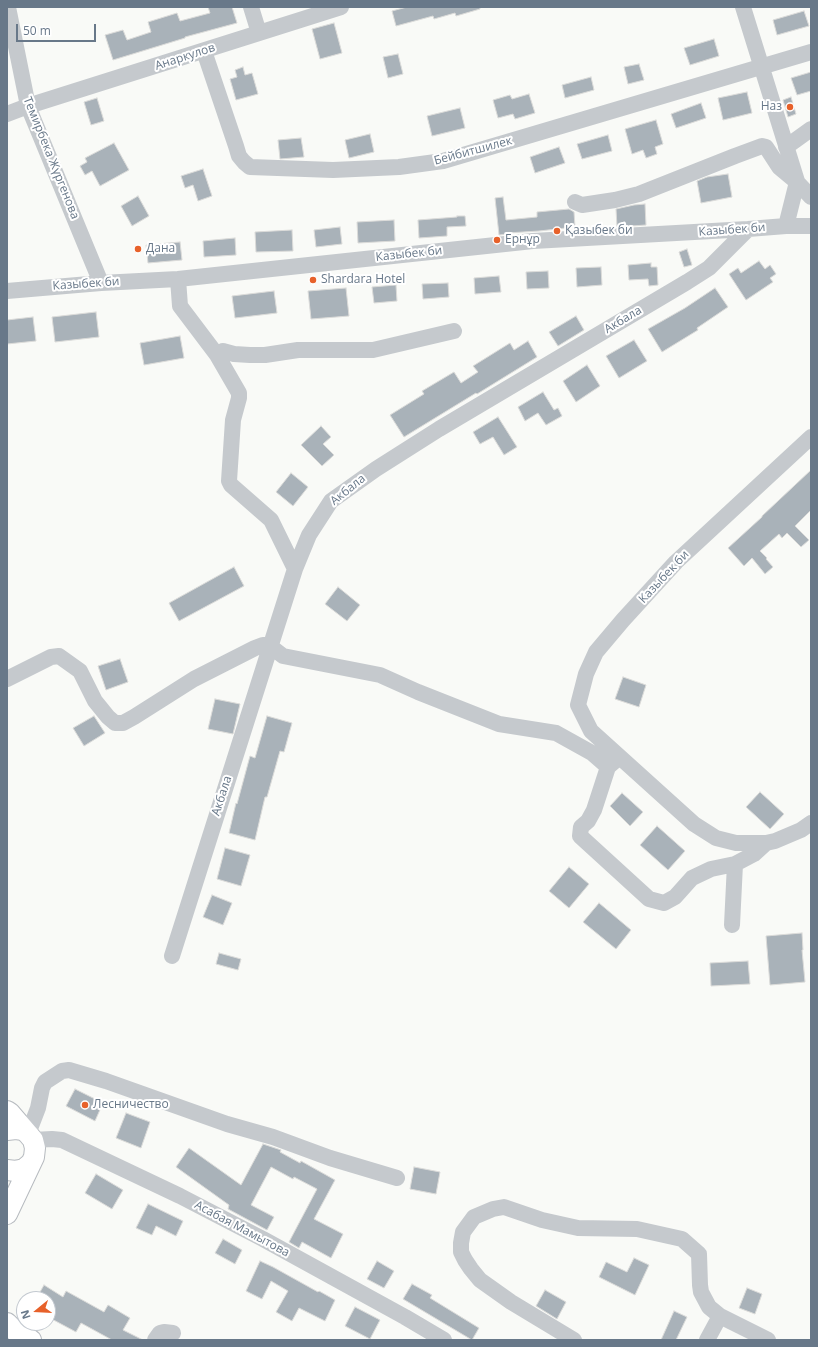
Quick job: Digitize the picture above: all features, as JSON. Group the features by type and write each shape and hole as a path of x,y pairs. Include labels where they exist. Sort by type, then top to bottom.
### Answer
{"main road":[{"path":"7,1111 10,1112 31,1137 35,1148 34,1157 7,1214"},
{"path":"7,1130 16,1129 31,1137"},
{"path":"7,1170 16,1171 24,1169 30,1164"},
{"path":"7,1323 16,1332 31,1340"}],"street":[{"name":"Темирбека Жүргенова","path":"8,7 28,106 101,283"},
{"path":"251,7 259,33"},
{"name":"Анаркулов","path":"7,114 28,106 341,7"},
{"path":"743,7 797,182 786,226"},
{"name":"Бейбитшилек","path":"204,51 239,156 244,162 250,167 265,169 333,170 399,167 442,161 811,52"},
{"path":"786,147 811,129"},
{"path":"575,202 582,205 615,200 639,194 762,146 766,147 779,167 797,182 811,197"},
{"name":"Казыбек би","path":"7,291 178,278 533,241 786,226 811,226"},
{"name":"Акбала","path":"172,956 295,569 309,535 331,501 382,465 470,410 693,279 709,268 748,229"},
{"path":"178,278 180,306 217,354 238,393 239,398 233,420 229,481 231,486 271,520 295,569"},
{"path":"217,354 223,351 234,354 266,355 298,350 373,350 454,331"},
{"name":"Казыбек би","path":"614,762 603,742 591,731 578,705 586,674 596,652 676,562 811,437"},
{"path":"7,679 51,657 59,656 80,671 95,701 108,717 114,723 118,724 134,717 194,679 255,648 263,645 270,646 284,656 380,675 418,692 499,724 556,733 592,753 614,762 694,824 716,838 736,843 766,843 775,841 801,830 811,822"},
{"path":"614,762 588,822 581,827 580,836 649,899 664,903 675,897 692,878 711,869 735,864 754,854 766,843"},
{"path":"732,925 735,864"},
{"path":"31,1137 45,1082 62,1071 69,1070 106,1081 227,1124 273,1136 330,1158 397,1178"},
{"name":"Асабая Мамытова","path":"31,1137 66,1142 180,1196 270,1243 444,1340"},
{"path":"574,1340 511,1302 480,1280 471,1269 463,1256 461,1243 463,1232 474,1217 493,1209 504,1207 542,1220 578,1228 637,1229 682,1239 700,1254 701,1292 709,1307 720,1316 768,1340"},
{"path":"707,1340 720,1316"},
{"path":"155,1340 160,1333 173,1332"}],"building":[{"path":"208,7 232,7 237,23 185,37 113,60 105,35 123,30 127,40 151,32 148,22 177,13 180,21 210,13"},
{"path":"407,7 480,7 480,9 456,16 455,13 434,19 433,16 396,26 392,11"},
{"path":"804,11 809,26 777,35 773,20"},
{"path":"334,23 342,53 320,59 312,29"},
{"path":"714,39 719,56 690,65 684,48"},
{"path":"398,54 403,74 388,78 383,57"},
{"path":"639,64 644,80 628,84 624,67"},
{"path":"243,67 245,75 252,73 258,94 236,100 230,79 237,77 235,70"},
{"path":"811,72 811,91 797,95 791,78"},
{"path":"591,77 594,90 565,98 562,85"},
{"path":"747,92 752,113 723,120 718,98"},
{"path":"529,94 535,113 515,119 513,114 498,118 493,100 510,95 512,99"},
{"name":"Наз","path":"791,97 796,114 788,117 783,100"},
{"path":"97,98 104,121 91,125 84,102"},
{"path":"701,103 706,118 676,128 671,114"},
{"path":"460,108 465,128 432,136 427,116"},
{"path":"656,120 663,144 655,147 657,154 646,158 643,150 632,154 625,129"},
{"path":"370,134 374,152 349,158 345,140"},
{"path":"608,135 612,151 582,159 577,144"},
{"path":"301,138 304,157 280,159 278,140"},
{"path":"114,143 129,170 100,186 92,171 85,175 80,166 87,162 85,158"},
{"path":"559,147 565,163 535,173 530,157"},
{"path":"203,169 212,196 198,201 193,185 185,188 181,176"},
{"path":"728,174 732,197 701,203 697,181 707,177"},
{"path":"138,196 149,216 132,226 121,206"},
{"path":"503,197 506,220 537,217 537,212 569,209 574,212 575,227 499,235 495,198"},
{"path":"645,204 646,225 617,227 616,209"},
{"path":"465,216 466,226 447,227 447,236 419,238 418,220"},
{"path":"394,220 395,241 358,243 357,222"},
{"path":"340,227 342,244 316,247 314,230"},
{"path":"292,230 293,251 256,252 255,232"},
{"path":"235,238 236,255 204,257 203,241"},
{"path":"180,242 182,260 148,263 146,245"},
{"path":"687,249 692,265 684,267 679,252"},
{"path":"759,261 765,269 770,265 776,274 770,278 773,282 746,300 729,274 738,268 741,273"},
{"path":"651,263 651,267 657,267 658,285 649,286 648,279 629,280 628,265"},
{"path":"601,267 602,285 577,287 576,268"},
{"path":"548,271 549,288 527,289 526,272"},
{"path":"499,276 501,292 475,294 474,278"},
{"path":"448,283 449,297 423,299 422,284"},
{"path":"396,285 397,301 374,303 372,287"},
{"path":"346,288 349,316 311,319 308,291"},
{"path":"715,288 728,307 697,328 698,330 662,352 648,329 685,308"},
{"path":"274,291 277,313 235,318 232,296"},
{"path":"96,312 99,337 55,342 52,317"},
{"path":"576,316 584,330 558,346 549,332"},
{"path":"33,317 36,341 7,344 7,320"},
{"path":"180,336 184,358 144,365 140,343"},
{"path":"634,340 647,361 619,378 606,356"},
{"path":"528,341 537,357 404,437 390,415 424,394 422,391 454,372 461,383 478,372 473,366 510,343 514,350"},
{"path":"587,365 600,386 576,402 563,381"},
{"path":"543,392 554,410 558,408 562,416 546,425 538,413 525,421 518,407"},
{"path":"498,417 517,447 504,455 493,437 480,444 473,432"},
{"path":"321,426 331,437 323,444 334,455 322,466 301,445"},
{"path":"811,470 811,510 795,526 809,540 801,547 787,533 782,538 779,534 760,551 773,567 765,574 752,558 744,566 728,548"},
{"path":"291,473 308,487 293,506 276,492"},
{"path":"234,567 244,586 179,621 169,603"},
{"path":"338,587 360,605 347,621 325,604"},
{"path":"120,659 128,682 106,690 98,666"},
{"path":"623,677 646,685 639,707 615,699"},
{"path":"215,699 240,704 233,734 208,729"},
{"path":"94,716 105,733 84,746 73,728"},
{"path":"267,716 292,723 284,752 280,751 267,797 265,797 255,840 229,833 250,756 255,758"},
{"path":"760,792 784,814 770,829 746,807"},
{"path":"622,793 643,812 630,826 610,806"},
{"path":"657,826 685,851 668,870 640,845"},
{"path":"225,848 250,855 241,886 217,879"},
{"path":"569,867 589,884 569,908 549,891"},
{"path":"212,895 232,903 223,925 203,917"},
{"path":"599,903 631,930 616,949 583,922"},
{"path":"802,933 805,982 770,985 766,936"},
{"path":"219,953 241,959 238,970 216,964"},
{"path":"748,961 750,984 711,986 710,963"},
{"name":"Лесничество","path":"75,1089 103,1103 95,1121 66,1106"},
{"path":"126,1113 150,1122 141,1148 116,1138"},
{"path":"263,1144 281,1150 280,1152 300,1163 301,1161 335,1180 314,1219 343,1234 331,1258 302,1242 299,1248 289,1242 317,1189 294,1177 293,1179 271,1167 251,1205 274,1217 267,1230 228,1209 229,1205 176,1167 189,1148 241,1185"},
{"path":"414,1167 440,1172 436,1194 410,1189"},
{"path":"96,1174 123,1190 112,1209 85,1193"},
{"path":"148,1204 183,1221 176,1236 156,1226 152,1235 136,1228"},
{"path":"223,1239 242,1250 235,1264 215,1253"},
{"path":"634,1258 649,1265 635,1295 599,1277 606,1262 627,1272"},
{"path":"260,1261 335,1300 325,1321 299,1308 292,1321 276,1312 288,1291 271,1281 262,1299 246,1291"},
{"path":"377,1261 394,1271 384,1288 367,1279"},
{"path":"412,1284 432,1295 430,1298 479,1328 472,1340 403,1299"},
{"path":"44,1285 54,1291 41,1291"},
{"path":"747,1288 762,1294 755,1314 739,1308"},
{"path":"545,1290 566,1302 557,1319 536,1306"},
{"path":"66,1291 104,1312 108,1305 130,1318 123,1330 143,1340 112,1340 81,1323 76,1332 56,1321 56,1293 63,1297"},
{"path":"355,1307 380,1320 370,1339 345,1326"},
{"path":"674,1311 687,1317 676,1340 661,1340"}],"place":[{"name":"Наз","path":"790,107"},
{"name":"Қазыбек би","path":"557,231"},
{"name":"Ернұр","path":"497,240"},
{"name":"Дана","path":"138,249"},
{"name":"Shardara Hotel","path":"313,280"},
{"name":"Лесничество","path":"85,1105"}]}
